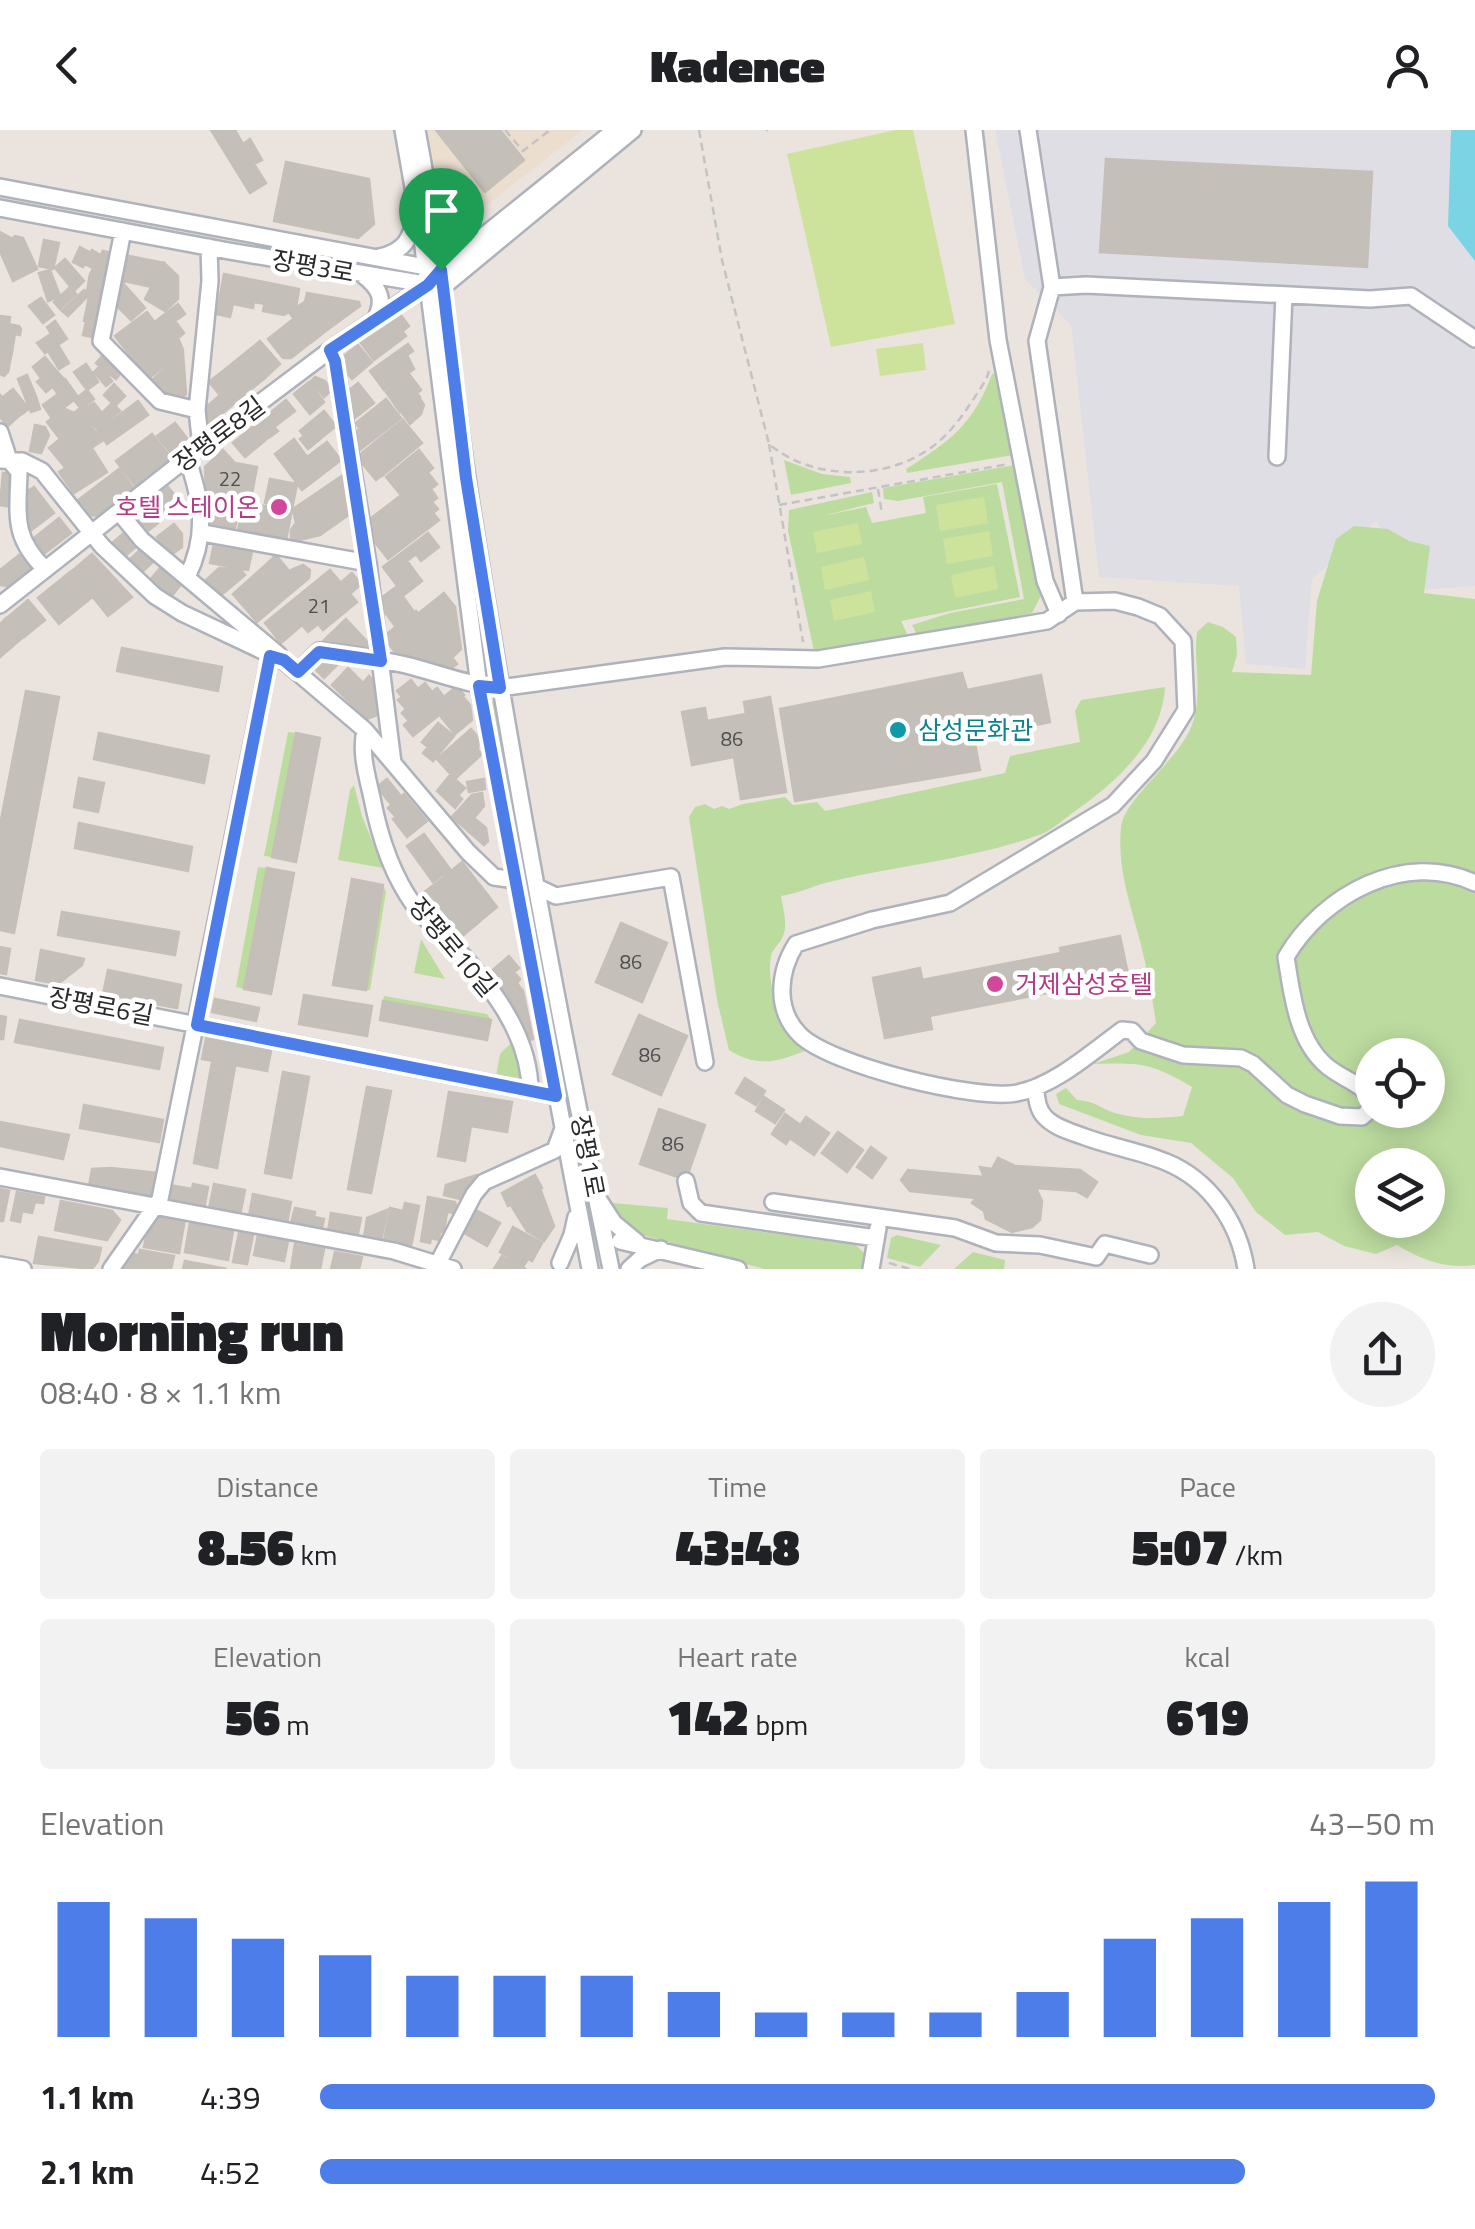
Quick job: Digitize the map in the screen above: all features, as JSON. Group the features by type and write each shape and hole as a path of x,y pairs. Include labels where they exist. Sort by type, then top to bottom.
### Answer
{"street":[{"name":"장평1로","path":"402,130 434,277 500,688 603,1234 584,1240 558,1266"},
{"name":"장평1로","path":"417,130 479,686 584,1240 585,1266"},
{"path":"434,277 615,130"},
{"path":"434,277 633,130"},
{"path":"974,130 998,340 1045,581 1059,614"},
{"path":"1028,130 1052,286 1036,342 1075,602"},
{"name":"장평3로","path":"0,187 373,258 434,277"},
{"name":"장평3로","path":"0,208 363,275 434,277"},
{"path":"373,258 402,249 417,211"},
{"path":"124,231 101,340 160,401 197,410"},
{"path":"201,447 197,410 210,281 209,248"},
{"path":"363,275 381,299 374,320"},
{"name":"장평로8길","path":"0,605 201,447 434,277"},
{"path":"1052,286 1370,299 1411,296 1475,338"},
{"path":"1277,456 1284,295"},
{"path":"330,350 368,563 393,762"},
{"path":"0,432 5,460 19,472 18,515 25,550 45,570"},
{"path":"187,458 196,483 202,532 187,577"},
{"path":"5,460 34,465 42,472 124,570 155,596 277,658"},
{"path":"118,512 142,540 365,730 478,862 500,880 515,880"},
{"path":"202,532 368,563"},
{"path":"298,672 319,652 381,661 500,688 725,657 806,659 1047,621 1075,602 1115,601 1160,616 1183,641 1186,710 1154,760 1113,805 950,904 872,920 796,944 782,975 781,991 791,1022 816,1047 915,1084 1015,1094 1036,1087 1122,1030 1132,1031 1141,1041 1183,1055 1241,1058 1287,1095 1322,1111 1355,1116"},
{"path":"112,1269 160,1200 277,658"},
{"name":"장평로10길","path":"365,730 361,748 377,824 393,864 414,905 480,974 497,998 523,1054 530,1091"},
{"path":"1355,1083 1316,1056 1296,1009 1286,957 1298,938 1331,906 1388,877 1424,870 1475,883"},
{"path":"537,888 556,896 672,880"},
{"path":"543,917 558,903 672,880"},
{"path":"672,880 704,1062"},
{"name":"장평로6길","path":"0,986 556,1096"},
{"path":"1036,1087 1039,1108 1055,1124 1165,1161 1191,1175 1209,1192 1236,1231 1246,1269"},
{"path":"0,1177 394,1251 442,1267 474,1194 484,1182 556,1150 562,1127"},
{"path":"686,1181 690,1203 701,1213 876,1238"},
{"path":"595,1192 614,1222 640,1244"},
{"path":"772,1202 955,1228 996,1243 1040,1244 1096,1258 1104,1244 1150,1255"},
{"path":"558,1266 572,1235 577,1204"},
{"path":"872,1264 879,1219"},
{"path":"603,1234 738,1269"},
{"path":"603,1234 609,1261"},
{"path":"585,1266 609,1261 620,1241"},
{"path":"629,1269 640,1258 661,1249"},
{"path":"0,1265 23,1269"}],"path":[{"path":"506,130 523,151 550,130"},
{"path":"699,130 722,260 769,444 806,659"},
{"path":"769,444 798,462 830,470 858,474 884,467 928,450 949,432 986,380 990,367"},
{"path":"779,504 1023,462"},
{"path":"878,487 882,514"},
{"path":"872,1264 910,1269"}],"shaded area":[{"path":"428,130 583,130 460,226 445,224"},
{"path":"995,130 1475,130 1475,586 1419,590 1376,521 1312,579 1305,669 1246,664 1239,586 1099,577 1071,325 1025,279"}],"green space":[{"path":"895,130 913,130 955,324 831,347 787,154"},
{"path":"923,343 926,370 880,376 876,349"},
{"path":"999,373 1013,455 907,473 906,469 958,430 977,406 992,374"},
{"path":"784,460 822,474 850,477 851,483 791,495"},
{"path":"1015,465 1042,594 1032,613 917,635 912,625 950,613 1024,599 1002,482 898,501 884,499 883,488"},
{"path":"997,484 1020,597 901,621 908,636 820,654 814,651 788,531 789,510 872,492 874,503 822,516 866,507 872,523 926,513 923,497"},
{"path":"984,497 988,523 940,531 936,505"},
{"path":"858,523 862,544 817,553 813,532"},
{"path":"1354,526 1388,529 1409,541 1430,546 1424,593 1475,599 1475,1265 1434,1262 1397,1245 1376,1254 1344,1246 1318,1232 1285,1235 1256,1212 1233,1178 1191,1143 1141,1135 1059,1104 1056,1094 1066,1088 1077,1100 1132,1117 1183,1116 1192,1087 1144,1066 1093,1064 1129,1052 1156,1023 1123,871 1120,843 1124,816 1177,750 1193,722 1197,700 1197,632 1208,622 1236,637 1237,655 1232,672 1311,675 1317,601 1336,539"},
{"path":"989,531 993,556 947,564 943,539"},
{"path":"864,557 869,580 825,590 821,567"},
{"path":"994,566 998,589 955,598 951,575"},
{"path":"871,591 875,612 834,621 830,600"},
{"path":"1165,687 1155,726 1134,759 1106,788 1046,832 991,850 833,881 781,896 785,927 771,956 771,982 784,1020 807,1050 786,1058 759,1061 729,1050 717,1000 689,817 695,807 705,804 714,809 729,809 785,797 793,805 817,802 825,811 1005,773 1010,756 1080,742 1075,711 1081,700"},
{"path":"491,701 498,702 585,1175 579,1171"},
{"path":"288,732 296,733 272,857 264,856"},
{"path":"354,785 362,816 383,868 338,860"},
{"path":"258,867 267,868 244,989 236,987"},
{"path":"383,885 386,892 370,990 366,990"},
{"path":"421,939 445,979 414,973"},
{"path":"384,996 487,1014 491,1020 383,1001"},
{"path":"511,1043 522,1080 496,1076 500,1054"},
{"path":"613,1203 668,1208 667,1219 856,1245 865,1254 864,1269 764,1269 635,1233 619,1217"},
{"path":"897,1235 941,1245 920,1267 887,1258 891,1238"},
{"path":"973,1252 1005,1260 1004,1269 954,1269"}],"water":[{"path":"1451,130 1475,130 1475,261 1448,226"}],"building":[{"path":"211,130 235,130 243,144 250,139 262,160 254,164 266,183 250,193"},
{"path":"436,130 500,130 524,160 485,192"},
{"path":"1106,159 1372,172 1367,267 1100,252"},
{"path":"286,162 369,179 374,224 358,238 274,221"},
{"path":"0,232 11,238 0,248"},
{"path":"15,236 23,238 37,269 13,281 0,251"},
{"path":"44,240 59,243 53,269 39,266"},
{"path":"80,247 91,253 83,267 73,262"},
{"path":"92,250 100,255 93,268 85,264"},
{"path":"103,251 112,253 106,295 87,291 90,274"},
{"path":"129,256 164,263 152,287 124,281"},
{"path":"65,259 84,281 74,291 55,268"},
{"path":"164,263 178,276 178,299 165,311 145,299"},
{"path":"50,270 60,296 48,301 39,273"},
{"path":"224,274 269,283 265,304 254,302 253,308 233,304 230,317 217,314"},
{"path":"122,282 145,308 131,320 117,306"},
{"path":"269,283 299,289 296,308 284,315 263,311"},
{"path":"70,287 76,294 60,309 54,302"},
{"path":"84,290 90,294 68,316 62,311"},
{"path":"90,292 106,295 100,324 84,321"},
{"path":"307,293 359,302 360,306 327,330 305,302"},
{"path":"41,298 54,315 43,323 29,306"},
{"path":"305,302 327,330 312,342 289,312"},
{"path":"178,304 185,314 175,321 184,333 178,338 183,350 174,358 156,337 164,331 156,321"},
{"path":"147,312 161,331 130,355 115,336"},
{"path":"400,314 409,326 403,331 393,319"},
{"path":"0,316 10,317 9,324 21,329 20,335 15,334 12,352 0,349"},
{"path":"393,319 406,336 374,360 361,343"},
{"path":"292,320 310,343 291,358 283,358 268,339"},
{"path":"55,321 67,339 45,353 37,343 51,334 47,327"},
{"path":"86,322 100,324 97,338 83,335"},
{"path":"155,338 173,359 148,379 129,358"},
{"path":"260,341 280,364 265,378 244,354"},
{"path":"408,344 413,351 407,355 414,369 384,390 370,371"},
{"path":"58,345 69,363 59,369 48,351"},
{"path":"358,345 372,362 352,379 343,368 344,356"},
{"path":"0,349 12,352 4,376 0,374"},
{"path":"183,353 186,394 178,401 151,381"},
{"path":"104,354 123,370 116,379 96,363"},
{"path":"244,354 265,378 249,391 228,367"},
{"path":"45,357 54,368 41,378 33,367"},
{"path":"86,364 98,382 87,390 74,372"},
{"path":"100,366 112,381 106,386 94,372"},
{"path":"228,367 249,391 230,407 209,382"},
{"path":"54,368 63,378 46,392 37,382"},
{"path":"409,374 421,390 417,393 420,397 400,412 386,392"},
{"path":"27,375 35,394 25,397 18,379"},
{"path":"315,377 332,390 324,397 311,381"},
{"path":"65,379 78,397 66,406 53,387"},
{"path":"309,382 324,402 310,414 294,394"},
{"path":"358,383 374,403 351,421 346,393"},
{"path":"114,384 125,396 115,406 104,395"},
{"path":"13,389 29,409 19,416 3,397"},
{"path":"87,390 94,399 81,409 74,400"},
{"path":"35,394 40,409 31,412 25,397"},
{"path":"58,394 66,406 51,417 43,405"},
{"path":"220,395 230,407 207,426 204,409"},
{"path":"1,396 19,416 8,426 0,417"},
{"path":"386,399 401,418 357,452 353,434 360,429 356,423"},
{"path":"420,399 424,405 421,414 410,424 402,413"},
{"path":"286,400 295,411 274,427 278,431 270,437 259,422"},
{"path":"138,401 148,415 107,444 98,431"},
{"path":"94,403 102,413 112,403 120,411 97,429 82,411"},
{"path":"65,409 74,413 79,409 102,441 64,466 49,448 60,439 47,422"},
{"path":"324,411 336,426 308,449 300,439 304,436 300,431"},
{"path":"403,420 422,443 376,480 357,457"},
{"path":"403,420 422,443 382,476 363,452"},
{"path":"403,420 422,443 394,466 375,442"},
{"path":"175,423 190,442 189,448 176,459 157,436"},
{"path":"257,423 269,437 245,457 233,443"},
{"path":"35,425 45,427 49,435 41,453 30,451"},
{"path":"152,434 173,460 137,488 116,461"},
{"path":"294,439 307,457 327,442 341,460 302,490 275,454"},
{"path":"93,450 107,472 74,493 59,472"},
{"path":"223,450 235,463 257,467 251,499 206,491 205,467"},
{"path":"419,450 433,468 400,494 386,477"},
{"path":"119,469 134,489 99,516 88,515 77,501"},
{"path":"3,473 11,474 16,484 12,507 0,505"},
{"path":"429,474 437,484 431,489 437,498 432,502 438,509 433,513 439,520 388,559 362,525"},
{"path":"429,474 437,484 431,489 437,498 422,510 407,491"},
{"path":"343,475 350,514 320,535 291,542 291,530 296,523 293,509"},
{"path":"270,479 297,484 286,540 265,536 271,505 265,503"},
{"path":"34,487 54,513 29,532 23,522 25,493"},
{"path":"168,487 180,501 156,520 144,506"},
{"path":"407,491 422,510 403,525 387,506"},
{"path":"207,494 241,500 234,532 213,528 203,514"},
{"path":"432,502 438,509 433,513 439,520 426,530 414,516"},
{"path":"246,503 270,507 264,535 238,530"},
{"path":"144,506 158,523 144,534 130,516"},
{"path":"414,516 426,530 408,543 396,530"},
{"path":"59,518 71,533 41,556 29,542"},
{"path":"174,524 182,534 182,547 171,555 157,537"},
{"path":"125,532 138,545 124,557 111,544"},
{"path":"428,533 439,547 421,561 416,554 407,561 422,581 404,595 383,567"},
{"path":"214,544 252,552 248,570 210,563"},
{"path":"141,549 153,562 140,574 128,561"},
{"path":"92,554 132,597 108,616 72,571"},
{"path":"19,555 30,569 9,586 0,585 0,570"},
{"path":"276,555 289,571 303,565 310,570 309,578 285,598 261,569"},
{"path":"161,567 182,583 171,597 150,580"},
{"path":"219,568 241,570 245,575 220,596 206,580"},
{"path":"261,569 285,598 257,622 233,594"},
{"path":"330,570 357,602 323,630 318,624 308,632 302,625 281,643 265,623"},
{"path":"70,572 91,598 59,624 38,598"},
{"path":"352,573 361,584 350,594 340,583"},
{"path":"319,579 330,591 340,583 350,594 339,602 346,611 323,630 296,598"},
{"path":"396,587 414,612 395,626 377,601"},
{"path":"444,593 455,607 461,649 454,656 419,613"},
{"path":"28,600 45,620 24,637 8,617"},
{"path":"416,611 457,664 453,667 419,665 411,655 403,662 383,637"},
{"path":"6,618 22,638 0,657 0,624"},
{"path":"346,619 372,647 367,652 322,642"},
{"path":"122,648 222,667 218,691 117,671"},
{"path":"314,661 337,665 324,678 310,664"},
{"path":"348,668 363,683 369,676 376,684 379,691 375,695 383,703 377,715 367,719 332,685"},
{"name":"삼성문화관","path":"962,673 967,690 1041,675 1050,722 974,738 980,770 795,801 780,709"},
{"path":"411,680 418,689 425,683 432,692 437,688 444,697 457,686 464,695 413,736 404,725 409,721 402,713 406,709 398,700 402,697 397,691"},
{"path":"26,691 59,697 14,933 0,930 0,825"},
{"path":"770,697 786,792 741,799 734,757 692,765 682,712 705,708 707,721 746,714 744,702"},
{"path":"464,698 470,705 472,720 455,734 441,717"},
{"path":"438,723 454,736 433,761 423,753 428,747 422,742"},
{"path":"471,729 479,738 478,750 482,754 455,779 437,759"},
{"path":"99,733 209,756 204,783 94,759"},
{"path":"296,733 320,738 296,862 272,857"},
{"path":"450,775 465,788 458,795 462,799 455,808 437,791"},
{"path":"79,778 104,783 98,812 74,807"},
{"path":"387,779 400,795 390,803 377,787"},
{"path":"484,779 485,789 469,792 467,782"},
{"path":"482,793 484,806 474,818 486,828 488,841 484,845 452,817 472,795"},
{"path":"404,794 427,821 407,837 388,808"},
{"path":"79,823 192,847 188,871 75,848"},
{"path":"424,834 450,869 433,882 407,846"},
{"path":"462,862 479,884 461,898 444,877"},
{"path":"267,868 294,873 271,994 244,989"},
{"path":"443,878 460,899 440,915 423,893"},
{"path":"352,879 383,885 366,990 333,985"},
{"path":"480,885 497,907 480,921 462,899"},
{"path":"461,900 479,922 460,938 442,916"},
{"path":"62,912 179,932 175,955 58,935"},
{"path":"621,923 667,943 642,1002 596,982"},
{"path":"1120,936 1129,979 1069,992 1060,948"},
{"path":"0,947 10,949 6,974 0,973"},
{"path":"41,950 84,959 58,984 36,980"},
{"name":"거제삼성호텔","path":"1061,953 1068,989 929,1016 922,980"},
{"path":"509,956 519,968 514,972 522,990 510,1000 488,974"},
{"path":"920,968 932,1029 885,1038 873,978"},
{"path":"108,970 181,985 177,1008 103,994"},
{"path":"523,991 533,1039 526,1041 511,1001"},
{"path":"304,995 372,1006 367,1036 299,1024"},
{"path":"215,999 259,1008 256,1021 212,1012"},
{"path":"383,1001 491,1020 487,1040 380,1020"},
{"path":"639,1015 687,1036 661,1095 613,1074"},
{"path":"0,1016 6,1017 3,1039 0,1039"},
{"path":"20,1020 163,1048 159,1069 15,1042"},
{"path":"207,1034 272,1046 267,1071 202,1059"},
{"path":"212,1062 235,1067 217,1168 194,1163"},
{"path":"283,1072 309,1077 291,1178 265,1173"},
{"path":"745,1078 765,1091 756,1105 736,1093"},
{"path":"367,1087 391,1091 371,1193 348,1189"},
{"path":"449,1092 512,1102 507,1132 471,1126 465,1161 438,1156"},
{"path":"764,1097 784,1110 775,1123 756,1111"},
{"path":"84,1105 163,1120 159,1142 80,1128"},
{"path":"659,1109 705,1125 686,1180 640,1164"},
{"path":"785,1114 799,1124 786,1144 772,1134"},
{"path":"806,1117 829,1133 814,1155 791,1139"},
{"path":"0,1122 69,1135 63,1159 0,1146"},
{"path":"838,1132 863,1150 847,1172 822,1153"},
{"path":"871,1147 886,1158 872,1178 857,1167"},
{"path":"998,1158 1015,1166 1080,1170 1097,1182 1087,1197 1076,1191 1036,1188 1042,1201 1040,1220 1032,1227 1012,1232 986,1219 984,1211 972,1203 976,1198 910,1191 901,1180 908,1170 984,1177 980,1167 992,1169"},
{"path":"92,1169 159,1173 154,1198 89,1186"},
{"path":"477,1175 482,1179 465,1200 444,1195 446,1185"},
{"path":"535,1175 542,1188 508,1206 502,1193"},
{"path":"193,1184 208,1187 204,1209 169,1202 169,1185 192,1189"},
{"path":"214,1184 245,1190 240,1215 209,1209"},
{"path":"0,1189 9,1191 3,1221 0,1221"},
{"path":"541,1191 554,1226 544,1241 527,1231 512,1207"},
{"path":"17,1192 44,1197 43,1203 35,1202 32,1213 22,1211 20,1222 11,1220"},
{"path":"253,1194 291,1202 287,1223 249,1216"},
{"path":"428,1197 455,1202 457,1207 454,1213 447,1212 439,1240 431,1238 430,1243 421,1241"},
{"path":"61,1201 112,1211 120,1220 107,1240 55,1230"},
{"path":"405,1203 419,1206 411,1246 384,1241 390,1208 403,1211"},
{"path":"295,1208 315,1212 314,1217 324,1219 322,1229 291,1223"},
{"path":"474,1209 500,1223 487,1246 461,1231"},
{"path":"387,1210 381,1241 364,1238 367,1218"},
{"path":"331,1213 361,1218 357,1238 328,1232"},
{"path":"161,1215 185,1219 179,1253 144,1247 149,1222"},
{"path":"190,1223 233,1231 228,1260 185,1252"},
{"path":"513,1227 542,1243 532,1261 528,1259 524,1265 500,1252"},
{"path":"239,1233 253,1235 247,1264 233,1262"},
{"path":"258,1235 288,1241 284,1261 254,1255"},
{"path":"39,1237 101,1248 98,1261 92,1269 34,1263"},
{"path":"295,1244 324,1249 320,1269 291,1269"},
{"path":"140,1250 174,1256 171,1269 124,1269 127,1253 139,1255"},
{"path":"335,1252 362,1257 359,1269 331,1269"},
{"path":"502,1256 526,1269 494,1269"},
{"path":"185,1261 227,1269 183,1269"}],"place":[{"name":"호텔 스테이온","path":"279,507"},
{"name":"삼성문화관","path":"898,730"},
{"name":"거제삼성호텔","path":"995,984"}],"route":[{"path":"441,270 466,478 500,688 479,686 556,1096 197,1025 266,663 270,656 284,660 298,672 319,652 381,661 335,361 330,350 428,285 441,270"}]}
